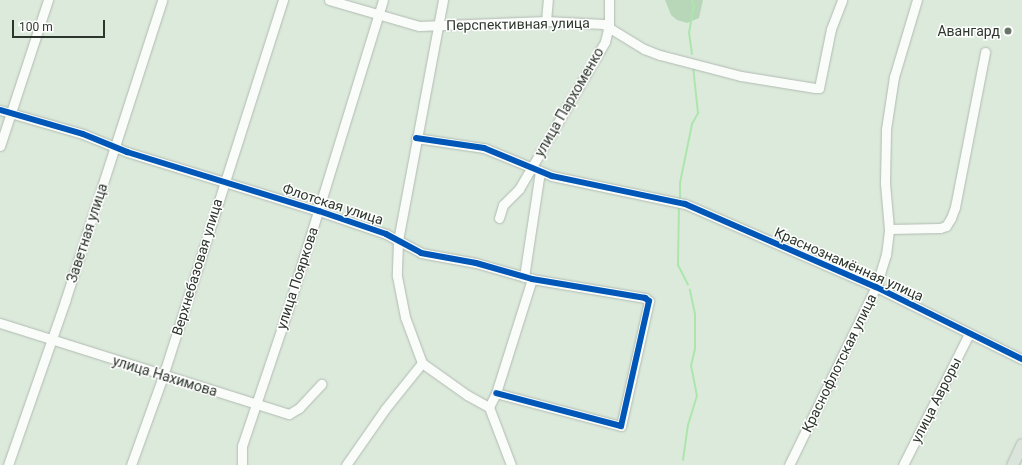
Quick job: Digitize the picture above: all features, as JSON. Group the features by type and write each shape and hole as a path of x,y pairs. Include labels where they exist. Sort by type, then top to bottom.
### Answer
{"main road":[{"path":"1012,465 1022,444"}],"street":[{"path":"0,146 48,0"},
{"name":"Заветная улица","path":"8,465 115,147 162,0"},
{"name":"Верхнебазовая улица","path":"131,465 163,376 283,0"},
{"name":"Перспективная улица","path":"329,0 378,16 419,26 546,21 609,25 644,48 660,55 742,76 819,88 831,30 842,0"},
{"name":"улица Пояркова","path":"242,465 242,446 319,211 383,0"},
{"path":"443,0 416,138 398,241 396,262 401,301 422,363 467,395 489,407 511,465"},
{"path":"546,21 548,0"},
{"name":"улица Пархоменко","path":"498,218 503,205 536,169 605,42 609,25 609,0"},
{"name":"Краснофлотская улица","path":"789,465 876,287 886,255 889,229 885,175 886,129 894,77 917,0"},
{"path":"889,229 940,228 946,226 951,218 955,207 985,52"},
{"name":"Флотская улица","path":"0,110 83,134 115,147 319,211 398,241 422,253 476,263 528,278 645,298 649,301 648,312 621,426 496,393"},
{"path":"416,138 484,148 536,169"},
{"name":"улица Пархоменко","path":"489,407 496,393 528,278 536,169"},
{"name":"Краснознамённая улица","path":"536,169 589,186 672,200 686,204 876,287 1022,359"},
{"name":"улица Нахимова","path":"0,324 163,376 257,402 289,414 293,413 321,384"},
{"name":"улица Авроры","path":"903,465 969,334"},
{"path":"346,465 385,409 422,363"}],"green space":[{"path":"665,0 703,0 699,18 687,23 677,20 671,15"}],"waterway":[{"path":"692,0 694,6 689,33 692,54"},
{"path":"680,200 680,183 692,124 698,113 693,66"},
{"path":"679,205 678,265 688,285"},
{"path":"683,460 688,425 697,396 691,366 695,349 695,314 690,290"}],"cycle path":[{"path":"0,110 83,134 127,152 319,211 386,234 421,253 476,263 532,279 645,298 649,301 621,426 496,393"},
{"path":"416,138 484,148 552,176 685,204 876,287 1022,359"}],"place":[{"name":"Авангард","path":"1008,31"}]}
